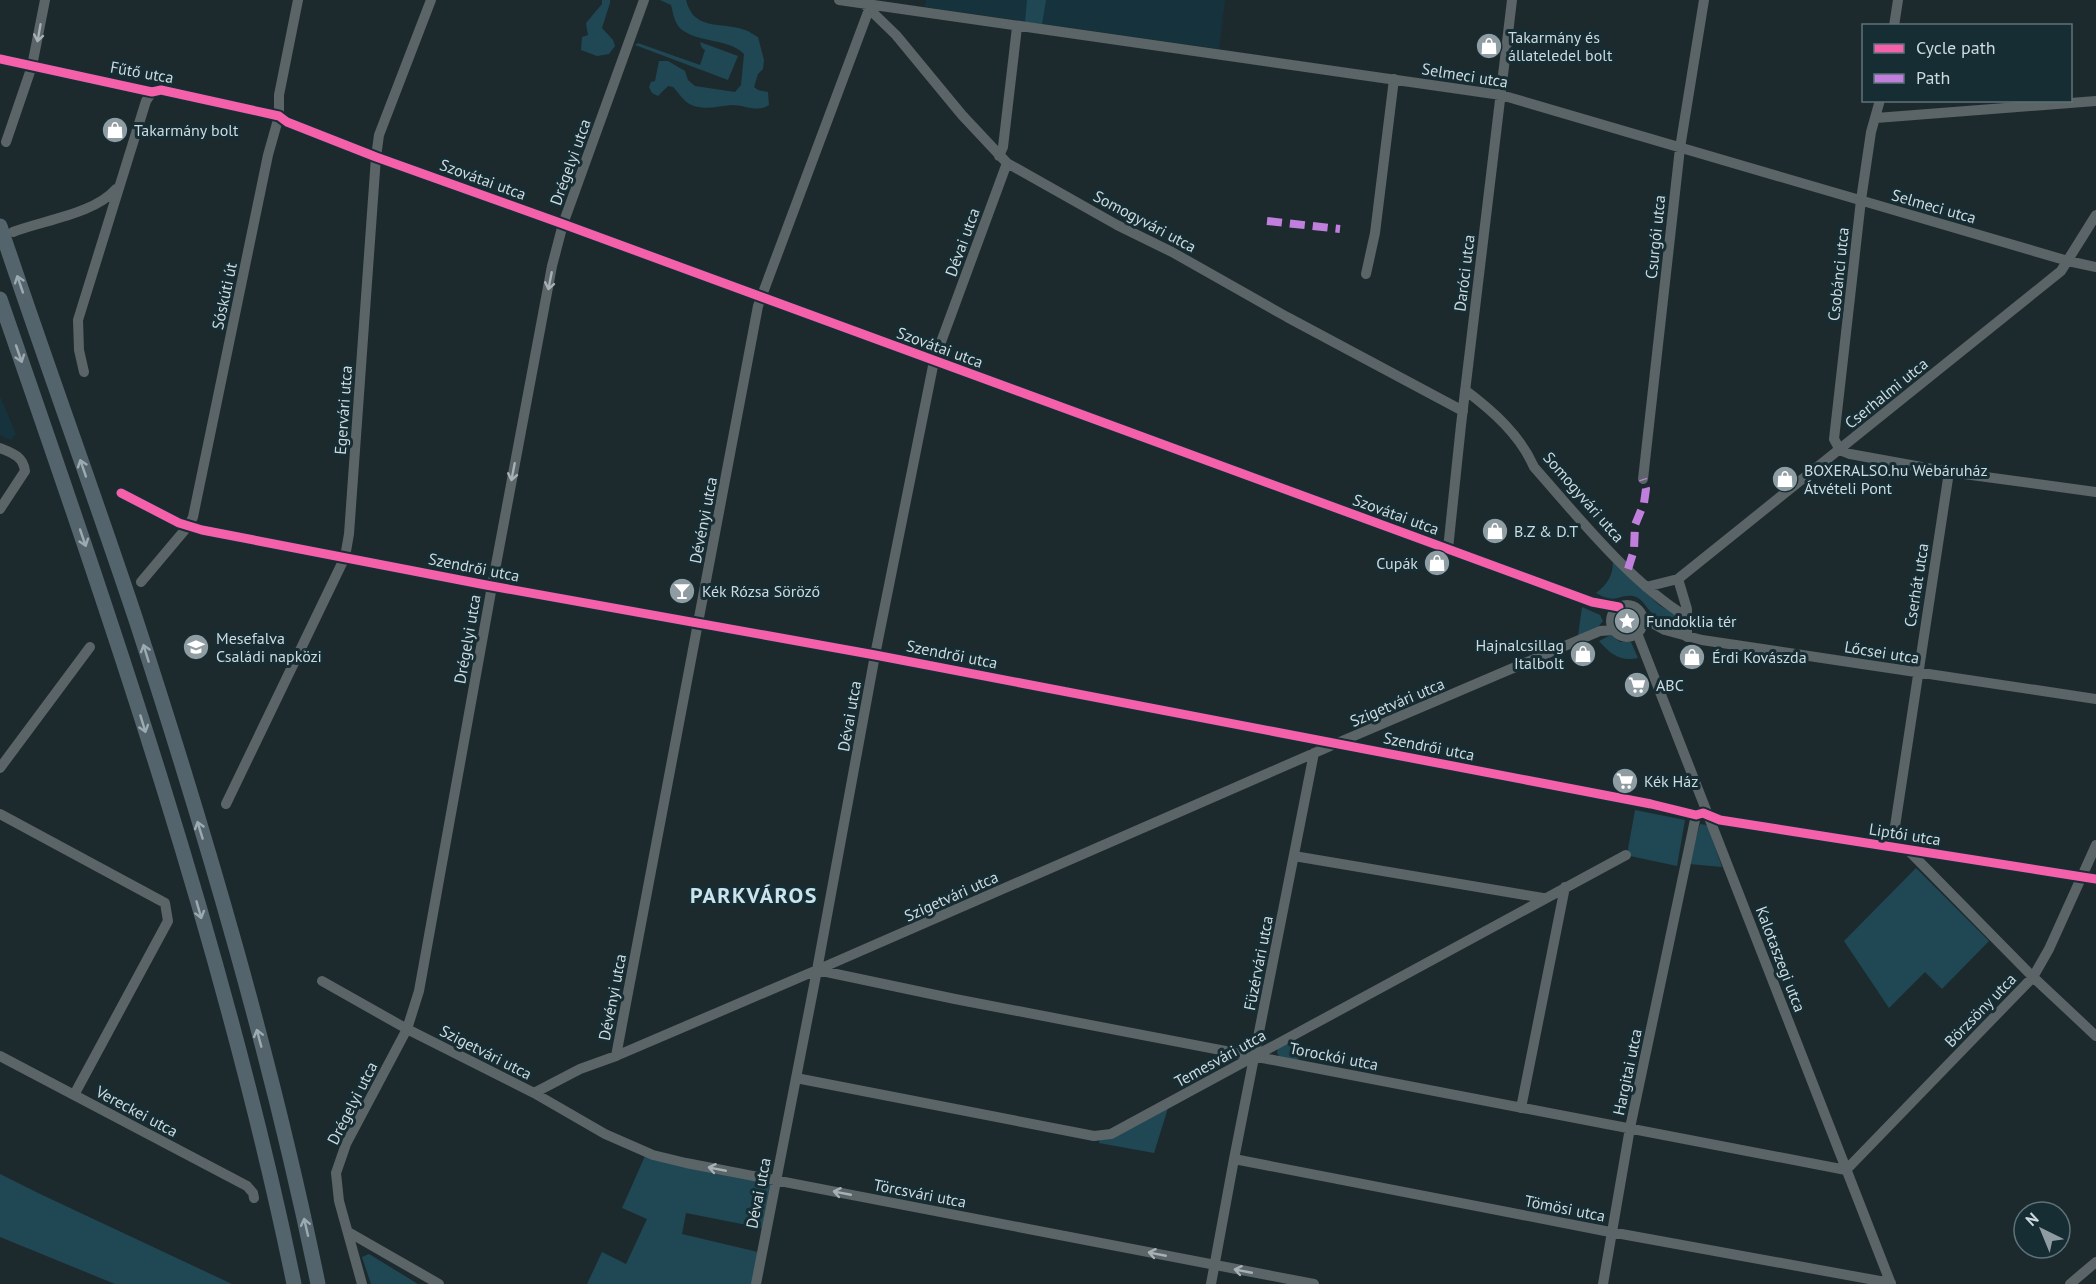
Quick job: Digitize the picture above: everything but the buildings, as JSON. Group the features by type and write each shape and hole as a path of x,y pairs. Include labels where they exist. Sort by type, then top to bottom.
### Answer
{"highway":[{"path":"6,229 136,621 224,907 287,1144 318,1284"},
{"path":"0,299 97,580 179,841 241,1059 294,1284"}],"street":[{"path":"6,142 32,66 45,0"},
{"name":"Sóskúti út","path":"141,582 189,525 193,517 268,155 279,116 279,95 298,0"},
{"name":"Egervári utca","path":"226,804 345,557 349,534 375,157 379,135 431,0"},
{"name":"Drégelyi utca","path":"350,1233 339,1201 336,1173 346,1144 407,1029 419,991 552,266 563,224 644,0"},
{"name":"Selmeci utca","path":"839,0 1501,95 2068,261 2096,267"},
{"name":"Daróci utca","path":"1448,549 1512,0"},
{"name":"Csurgói utca","path":"1643,479 1680,148 1704,0"},
{"path":"1894,24 1898,0"},
{"name":"Somogyvári utca","path":"866,4 1003,159 1118,225 1172,252 1287,317 1463,411"},
{"name":"Dévényi utca","path":"616,1056 695,623 761,297 866,4"},
{"name":"Dévai utca","path":"756,1284 875,655 934,361 1003,159 1017,27"},
{"name":"Fűtő utca","path":"0,59 152,92 161,90 279,116"},
{"path":"1366,274 1375,233 1394,79"},
{"path":"84,372 79,350 78,320 146,101 152,92"},
{"path":"1876,118 2096,101"},
{"name":"Csobánci utca","path":"1840,450 1834,439 1861,200 1871,132 1880,102"},
{"name":"Szovátai utca","path":"279,116 286,122 375,157 1592,602"},
{"path":"6,229 94,205 119,186"},
{"name":"Cserhalmi utca","path":"1646,587 1678,579 1690,570 2061,271 2096,215"},
{"name":"Somogyvári utca","path":"1465,390 1503,422 1520,442 1541,475 1646,587 1687,617"},
{"path":"0,448 19,456 25,471 0,508"},
{"path":"1840,450 1949,472 2096,492"},
{"name":"Cserhát utca","path":"1892,846 1949,472"},
{"name":"Szendrői utca","path":"121,493 178,523 202,530 492,586 875,655 1651,804 1696,815 1703,813 1709,815"},
{"path":"1678,579 1683,593 1688,637"},
{"path":"1592,602 1619,607 1632,606 1640,611 1638,629 1622,636 1592,602"},
{"path":"1613,624 1615,611 1619,607"},
{"name":"Szigetvári utca","path":"321,981 407,1029 534,1093 580,1069 616,1056 817,970 1613,624"},
{"name":"Lőcsei utca","path":"1638,629 1665,630 1688,637 2096,699"},
{"name":"Kalotaszegi utca","path":"1638,629 1641,646 1891,1283"},
{"path":"0,768 90,647"},
{"name":"Füzérvári utca","path":"1211,1284 1314,753"},
{"path":"0,814 165,903 168,921 74,1095"},
{"name":"Hargitai utca","path":"1603,1284 1630,1128 1696,815"},
{"name":"Liptói utca","path":"1709,815 1720,820 2096,879"},
{"name":"Börzsöny utca","path":"1846,1170 2033,977 2049,949 2095,848"},
{"path":"1908,850 2033,977 2096,1036"},
{"path":"1294,855 1543,898"},
{"name":"Temesvári utca","path":"796,1078 1094,1136 1119,1131 1543,898 1626,855"},
{"path":"1521,1108 1565,887"},
{"name":"Torockói utca","path":"817,970 956,999 1846,1170"},
{"name":"Vereckei utca","path":"0,1056 247,1186 254,1198"},
{"name":"Törcsvári utca","path":"534,1093 605,1134 652,1155 1314,1284"},
{"name":"Tömösi utca","path":"1234,1160 1613,1233 1891,1283"},
{"path":"350,1233 362,1284"},
{"path":"350,1233 439,1284"},
{"path":"2070,1284 2096,1262"}],"shaded area":[{"path":"602,0 610,0 602,28 613,40 615,46 609,54 597,56 581,50 582,37 588,35 586,23 602,4"},
{"path":"660,0 686,0 695,17 702,21 736,27 758,37 764,60 763,69 758,74 754,87 768,92 769,105 760,108 732,105 704,108 687,103 673,87 668,86 658,96 652,93 649,87 651,82 655,81 659,61 668,61 685,71 688,80 695,86 735,92 741,85 744,54 729,45 686,32 677,25 671,5"},
{"path":"926,0 1225,0 1219,49 925,7"},
{"path":"1027,0 1046,0 1042,24 1025,22"},
{"path":"700,42 738,56 728,80 635,45 638,43 700,65 705,50"},
{"path":"0,396 16,434 11,440 0,435"},
{"path":"1613,561 1659,605 1681,618 1684,624 1682,626 1657,617 1636,597 1613,599 1596,593 1609,579"},
{"path":"1582,607 1600,615 1603,621 1598,627 1578,636"},
{"path":"1611,635 1620,642 1631,642 1638,658 1621,658 1607,650 1599,641"},
{"path":"1635,810 1685,820 1677,866 1630,856 1628,849"},
{"path":"1700,824 1708,827 1722,867 1689,864"},
{"path":"1916,868 1989,941 1942,989 1925,972 1889,1008 1844,941"},
{"path":"1295,1038 1299,1062 1280,1057 1277,1053 1278,1047"},
{"path":"1168,1108 1154,1153 1099,1143 1100,1138"},
{"path":"645,1156 771,1182 762,1228 686,1213 682,1234 758,1252 752,1284 587,1284 602,1252 626,1264 647,1219 622,1208"},
{"path":"0,1174 232,1284 115,1284 0,1237"},
{"path":"369,1254 418,1284 371,1284 362,1257"}],"marked path":[{"path":"1267,221 1340,229"},
{"path":"1628,569 1634,550 1635,525 1644,503 1646,489 1643,479"}],"cycle path":[{"path":"0,59 152,92 161,90 279,116 287,122 376,157 1592,602 1619,607"},
{"path":"121,493 179,523 202,530 486,585 875,655 1651,804 1696,815 1703,813 1720,820 2096,879"}],"place":[{"name":"Takarmány és állateledel bolt","path":"1489,46"},
{"name":"Takarmány bolt","path":"115,130"},
{"name":"BOXERALSO.hu Webáruház Átvételi Pont","path":"1785,479"},
{"name":"B.Z & D.T","path":"1495,531"},
{"name":"Cupák","path":"1437,563"},
{"name":"Kék Rózsa Söröző","path":"682,591"},
{"name":"Fundoklia tér","path":"1627,621"},
{"name":"Mesefalva Családi napközi","path":"196,647"},
{"name":"Hajnalcsillag Italbolt","path":"1583,654"},
{"name":"Érdi Kovászda","path":"1692,657"},
{"name":"ABC","path":"1637,685"},
{"name":"Kék Ház","path":"1625,781"}],"district":[{"name":"PARKVÁROS","path":"754,895"}]}
